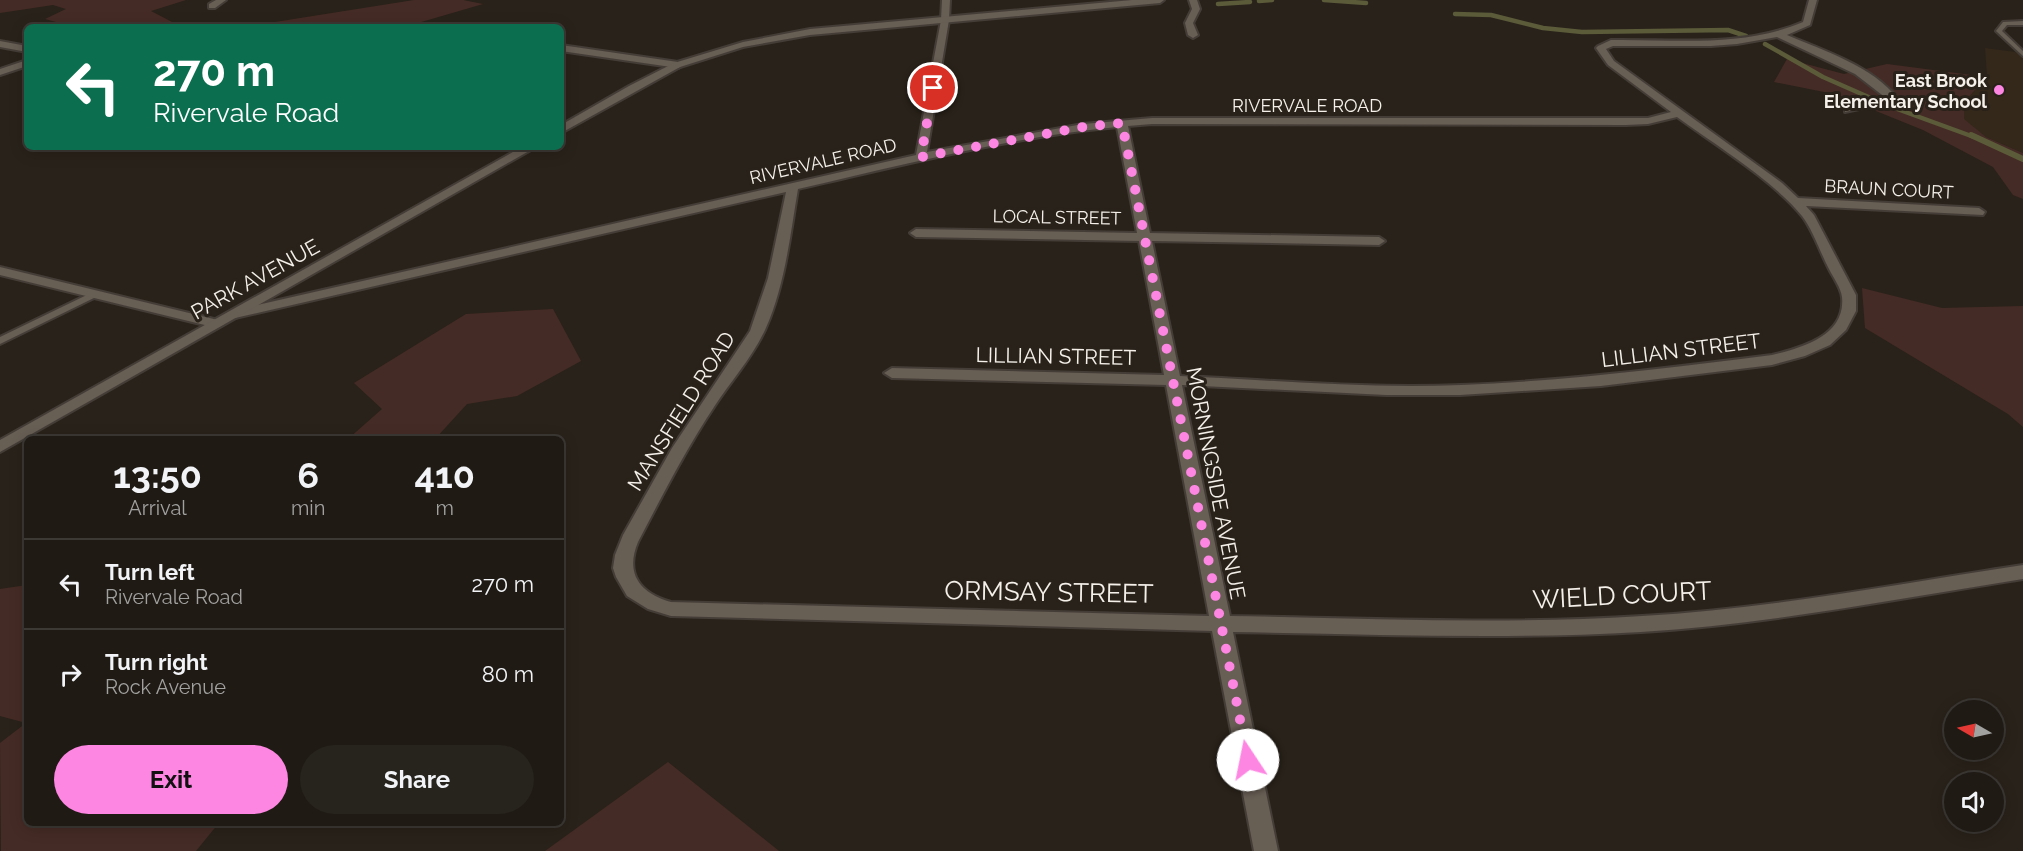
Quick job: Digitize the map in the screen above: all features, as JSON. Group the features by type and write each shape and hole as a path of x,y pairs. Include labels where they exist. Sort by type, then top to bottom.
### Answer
{"street":[{"path":"212,6 222,0"},
{"path":"921,157 945,20 946,0"},
{"path":"564,128 678,65 728,48 781,37 1160,0"},
{"path":"1192,35 1189,23 1196,9 1193,0"},
{"name":"LILLIAN STREET","path":"892,374 1173,380 1386,390 1472,389 1601,381 1772,360 1800,353 1825,342 1841,327 1849,311 1849,295 1808,215 1797,202 1611,63 1601,48 1611,43 1738,41 1778,34 1807,23 1813,0"},
{"path":"1778,34 1864,76 1889,91 1893,99 1849,110"},
{"path":"0,44 24,48"},
{"path":"564,48 678,65"},
{"path":"0,72 24,64"},
{"name":"RIVERVALE ROAD","path":"235,314 921,157 1072,129 1122,123 1626,122 1648,121 1679,113"},
{"name":"MORNINGSIDE AVENUE","path":"1122,123 1266,851"},
{"name":"PARK AVENUE","path":"0,447 521,150"},
{"name":"MANSFIELD ROAD","path":"793,186 770,298 757,332 740,361 673,459 626,549 623,566 627,584 640,598 671,609 876,615"},
{"name":"BRAUN COURT","path":"1797,202 1979,212"},
{"name":"LOCAL STREET","path":"916,233 1378,241"},
{"path":"0,271 217,324"},
{"name":"WIELD COURT","path":"1221,624 1522,628 1642,624 1757,613 2023,572"},
{"name":"ORMSAY STREET","path":"876,615 1221,624"}],"lane":[{"path":"2023,23 2005,23 1999,31 2023,54"},
{"path":"0,341 95,294"}],"shaded area":[{"path":"0,0 186,0 151,11 172,22 166,24 63,24 45,19 66,9 53,5 0,13"},
{"path":"414,0 463,0 483,4 414,24 273,24"},
{"name":"East Brook Elementary School","path":"1985,48 2023,53 2023,153 1986,137 1964,120 1964,102 1987,77"},
{"path":"1787,59 1844,74 1887,64 1987,77 1964,102 1964,119 1986,137 2023,153 2023,199 2013,195 1993,167 1923,130 1834,94 1774,82"},
{"path":"1862,288 1942,308 2023,306 2023,427 2008,414 1865,328"},
{"path":"553,309 581,361 517,396 467,404 438,436 351,436 382,409 354,383 466,314"},
{"path":"24,585 24,722 0,716 0,589"},
{"path":"24,725 24,826 216,826 196,851 1,851 0,743"},
{"path":"668,762 779,851 545,851"}],"waterway":[{"path":"1259,1 1272,0"},
{"path":"1324,0 1366,3"},
{"path":"1218,4 1250,2"},
{"path":"1455,14 1491,15 1543,28 1582,32 1728,30 1746,36"},
{"path":"1765,44 1823,77 1873,99"},
{"path":"1889,106 1974,137"},
{"path":"1971,135 2023,159"}],"place":[{"name":"East Brook Elementary School","path":"1999,90"}],"route":[{"path":"933,88 921,157 1083,127 1122,123 1248,760"}]}
